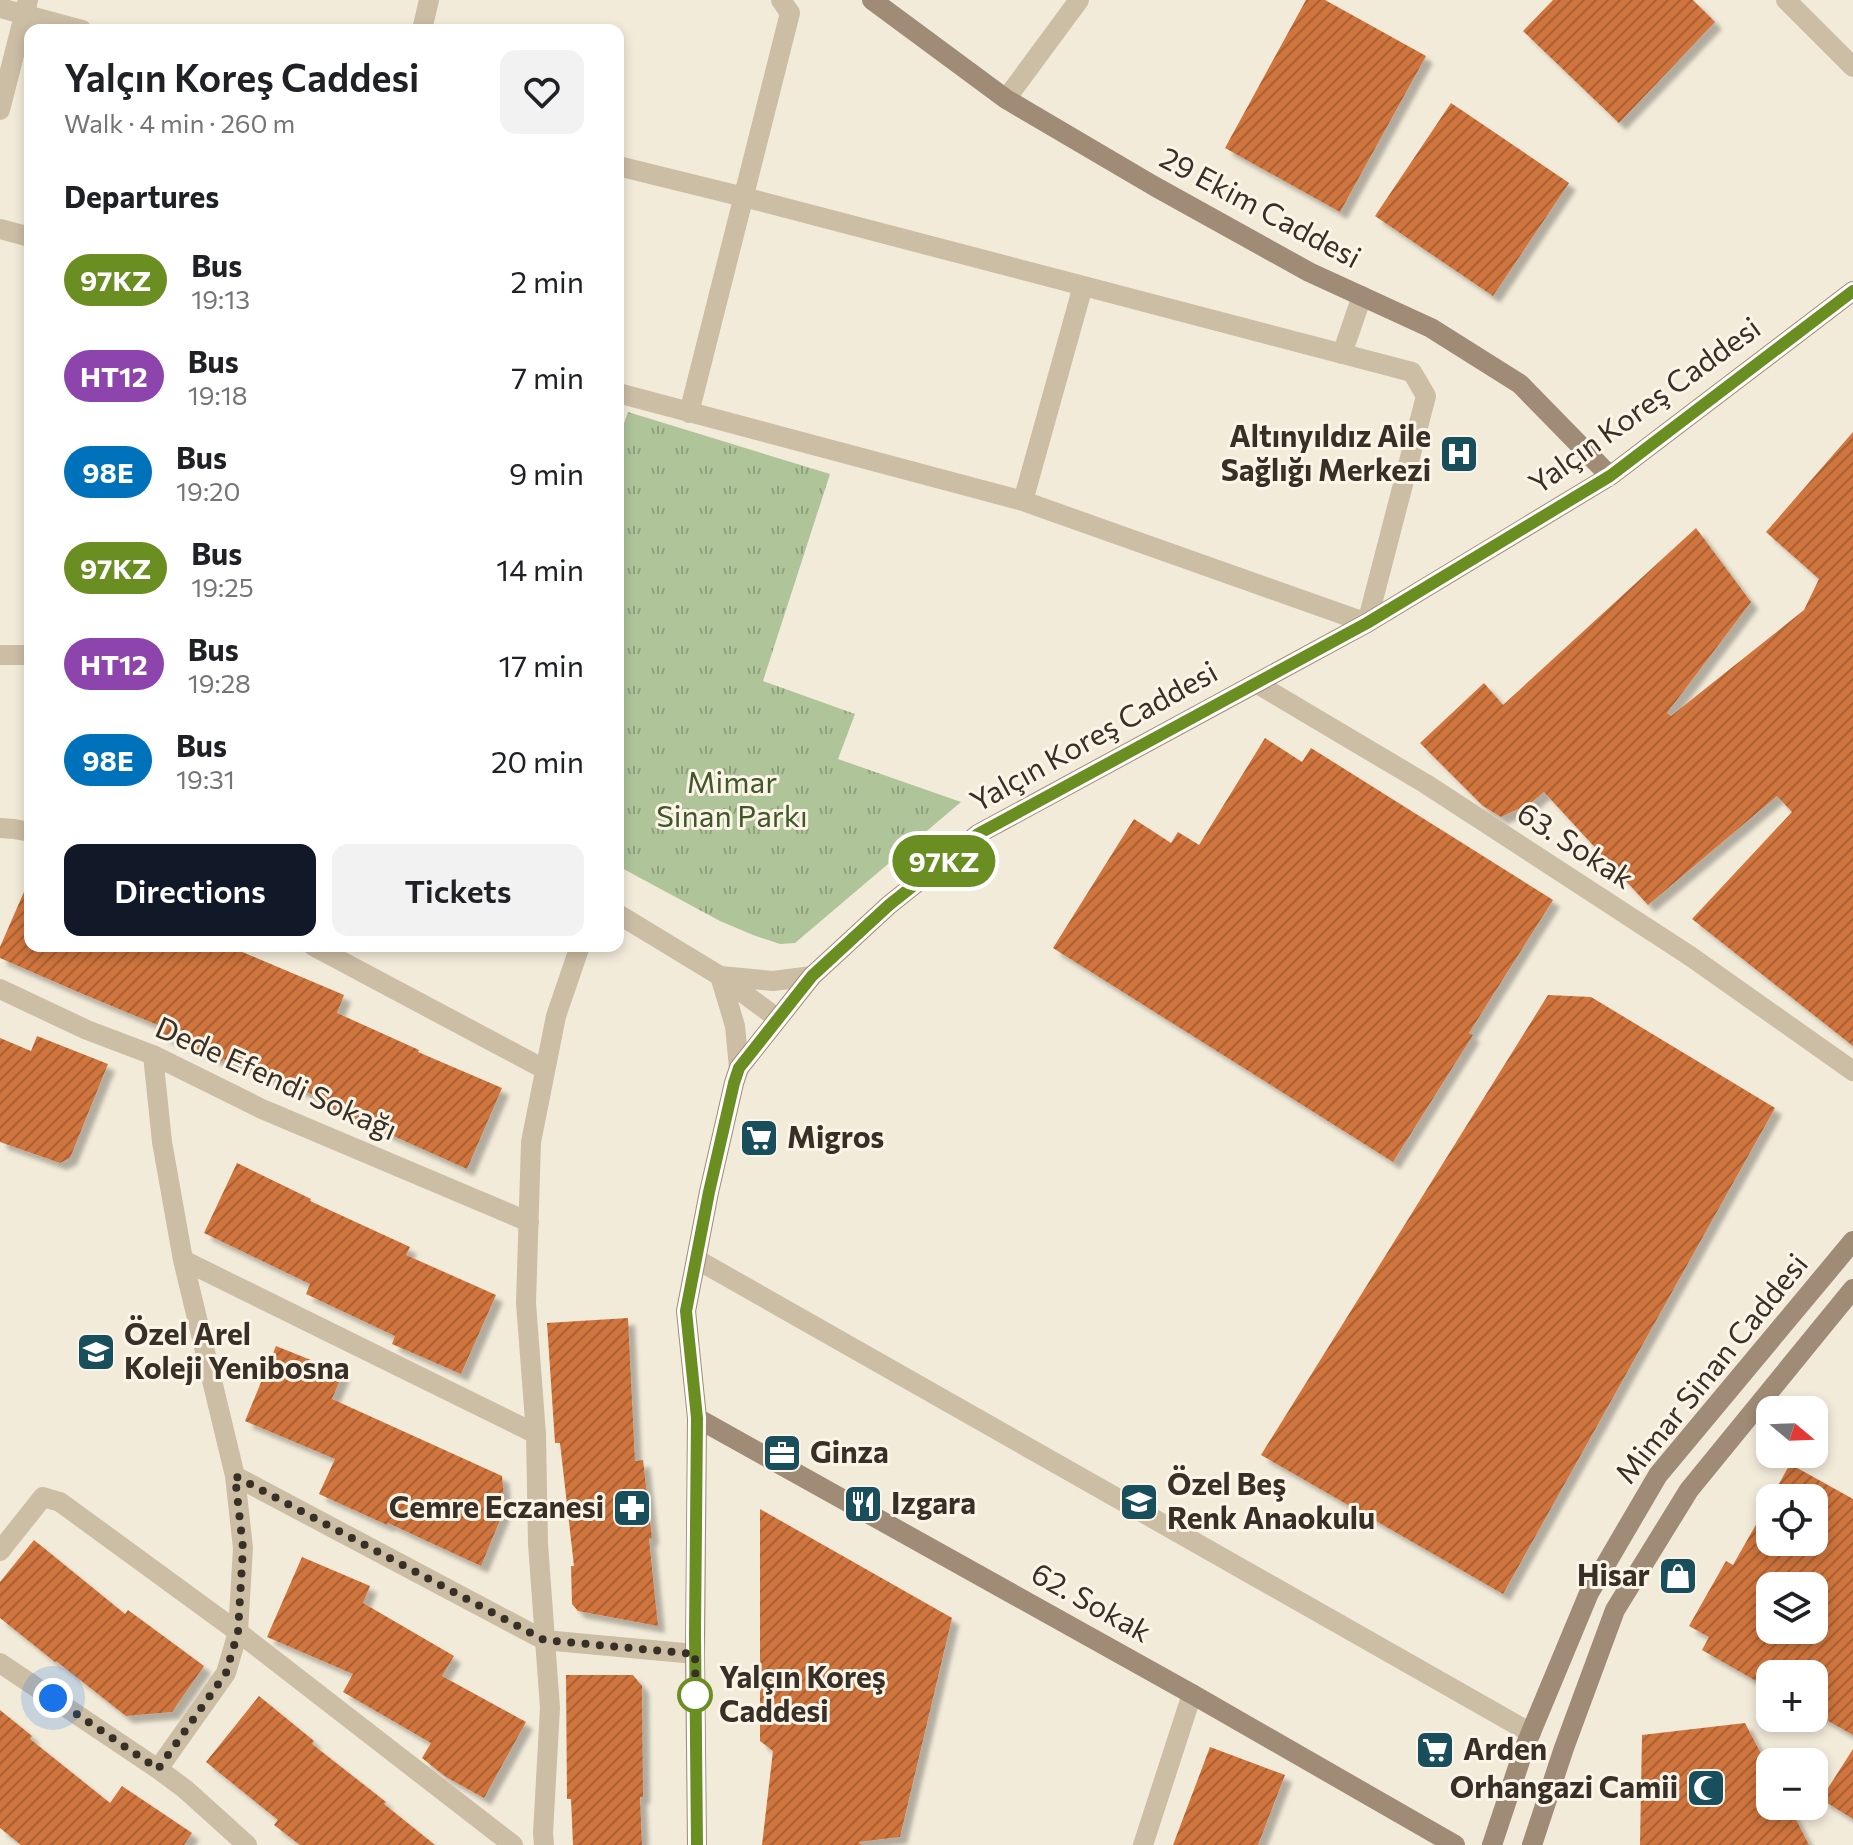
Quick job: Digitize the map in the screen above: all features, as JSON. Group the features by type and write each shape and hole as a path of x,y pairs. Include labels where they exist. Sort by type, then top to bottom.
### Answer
{"street":[{"path":"423,24 429,0"},
{"path":"689,413 790,13 781,0"},
{"name":"29 Ekim Caddesi","path":"872,0 1006,99 1309,272 1431,328 1520,384 1610,476"},
{"path":"1006,99 1079,0"},
{"path":"1786,0 1853,67"},
{"path":"0,8 26,8 67,24"},
{"path":"0,110 26,8"},
{"path":"624,167 1412,372 1426,396 1367,623 1023,501 624,395"},
{"path":"0,229 24,235"},
{"path":"1023,501 1083,286"},
{"name":"Yalçın Koreş Caddesi","path":"697,1845 697,1418 686,1311 739,1068 812,976 889,905 978,834 1367,623 1610,476 1853,291"},
{"path":"1342,354 1362,296"},
{"path":"0,655 24,655"},
{"name":"63. Sokak","path":"1256,683 1426,784 1664,939 1853,1071"},
{"path":"0,828 24,831"},
{"path":"624,918 720,976 777,1018"},
{"path":"324,952 544,1069"},
{"path":"544,1845 550,1708 526,1303 531,1142 556,1016 578,952"},
{"path":"720,976 773,981 812,976"},
{"path":"720,976 735,1026 739,1068"},
{"name":"Dede Efendi Sokağı","path":"0,989 87,1030 153,1055 262,1109 529,1222"},
{"path":"153,1055 162,1142 183,1260 235,1476 243,1548 238,1632 226,1673 158,1769"},
{"name":"Mimar Sinan Caddesi","path":"1492,1845 1531,1733 1589,1593 1658,1475 1853,1241"},
{"path":"696,1259 1531,1733"},
{"path":"183,1260 536,1434"},
{"name":"Mimar Sinan Caddesi","path":"1532,1845 1615,1610 1689,1490 1853,1289"},
{"name":"62. Sokak","path":"697,1418 1192,1694 1455,1845"},
{"path":"235,1476 544,1640 695,1654"},
{"path":"0,1551 43,1497 60,1502 238,1632 513,1845"},
{"path":"0,1663 158,1769 247,1845"},
{"path":"1143,1845 1192,1694"}],"green space":[{"name":"Mimar Sinan Parkı","path":"628,412 830,474 763,681 855,714 838,759 961,802 795,943 780,944 720,921 624,869 624,423"}],"building":[{"path":"1306,0 1325,0 1426,56 1340,212 1225,148"},
{"path":"1553,0 1693,0 1715,22 1619,123 1523,31"},
{"path":"1451,103 1569,183 1493,296 1375,216"},
{"path":"1853,432 1853,1046 1692,919 1792,812 1777,796 1648,905 1544,792 1531,803 1501,817 1483,806 1420,743 1484,683 1503,705 1696,528 1751,602 1667,713 1671,716 1804,610 1819,579 1766,532"},
{"path":"1265,738 1302,762 1311,748 1553,900 1393,1162 1053,948 1134,819 1171,843 1178,832 1199,845"},
{"path":"24,892 24,952 242,952 344,995 337,1013 502,1088 467,1169 322,1104 324,1099 157,1033 160,1026 0,958 0,947"},
{"path":"1548,995 1591,997 1775,1108 1503,1594 1261,1455"},
{"path":"37,1036 108,1064 70,1158 60,1163 0,1142 0,1038 31,1051"},
{"path":"237,1163 410,1247 406,1255 496,1295 461,1374 392,1344 395,1336 306,1294 310,1284 204,1233"},
{"path":"628,1318 635,1461 643,1460 658,1626 578,1611 572,1604 571,1566 574,1566 560,1443 555,1443 547,1323"},
{"path":"276,1346 343,1373 332,1399 502,1476 505,1508 481,1566 319,1494 335,1459 245,1421"},
{"path":"1788,1468 1797,1468 1826,1484 1779,1484"},
{"path":"1828,1485 1853,1499 1853,1735 1828,1721 1828,1660 1756,1660 1756,1681 1702,1650 1709,1637 1689,1626 1726,1561 1733,1565 1756,1525 1756,1556 1828,1556"},
{"path":"760,1509 952,1618 900,1837 858,1842 862,1845 762,1845 773,1751 760,1741"},
{"path":"34,1540 125,1614 128,1610 204,1666 172,1712 126,1716 0,1618 0,1582"},
{"path":"302,1557 370,1586 363,1603 454,1656 442,1676 526,1722 484,1798 446,1777 422,1758 431,1743 343,1692 353,1674 267,1637"},
{"path":"566,1675 633,1675 642,1686 642,1845 573,1845 571,1799 567,1799"},
{"path":"259,1696 435,1845 300,1845 274,1825 278,1820 206,1762"},
{"path":"0,1710 32,1736 30,1739 110,1803 122,1786 192,1833 184,1845 21,1845 0,1828"},
{"name":"Orhangazi Camii","path":"1745,1723 1758,1748 1756,1820 1796,1820 1809,1845 1640,1845 1642,1735"},
{"path":"1210,1747 1285,1775 1258,1845 1173,1845"},
{"path":"1853,1749 1853,1819 1828,1803 1828,1788"}],"bus line":[{"name":"97KZ","path":"697,1845 697,1418 686,1311 709,1192 739,1068 812,976 889,905 978,834 1367,623 1610,476 1853,291"}],"place":[{"name":"Altınyıldız Aile Sağlığı Merkezi","path":"1459,454"},
{"name":"Migros","path":"759,1138"},
{"name":"Özel Arel Koleji Yenibosna","path":"96,1352"},
{"name":"Ginza","path":"782,1453"},
{"name":"Özel Beş Renk Anaokulu","path":"1139,1502"},
{"name":"Izgara","path":"863,1504"},
{"name":"Cemre Eczanesi","path":"632,1508"},
{"name":"Hisar","path":"1678,1576"},
{"name":"Yalçın Koreş Caddesi","path":"695,1695"},
{"name":"Arden","path":"1435,1750"},
{"name":"Orhangazi Camii","path":"1706,1788"}],"route":[{"path":"53,1698 158,1769 226,1673 238,1632 243,1548 235,1476 544,1640 695,1654 696,1706 695,1695"}]}
